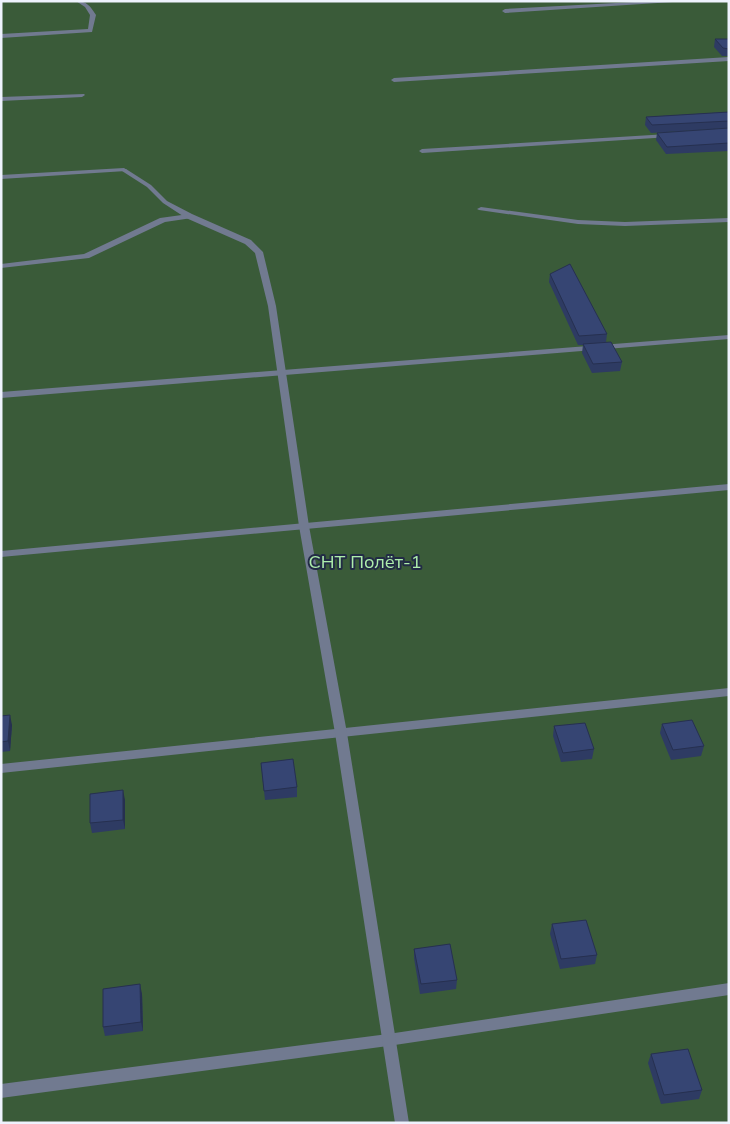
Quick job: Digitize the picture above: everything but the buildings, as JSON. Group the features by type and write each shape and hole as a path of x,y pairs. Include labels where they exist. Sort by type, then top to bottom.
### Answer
{"street":[{"path":"1,36 90,31 93,16 87,6 78,1"},
{"path":"505,11 686,1"},
{"path":"394,80 729,59"},
{"path":"1,100 82,95"},
{"path":"422,151 679,135"},
{"path":"1,177 124,170 149,186 166,202 189,216 248,242 259,252 272,306 304,526 341,733 402,1123"},
{"path":"481,209 578,222 625,224 729,220"},
{"path":"1,266 86,256 163,220 189,216"},
{"path":"1,395 729,337"},
{"path":"1,554 729,487"},
{"path":"1,769 729,692"},
{"path":"1,1091 388,1040 729,989"}],"green space":[{"name":"СНТ Полёт-1","path":"1,1 729,1 729,1123 1,1123"}]}
